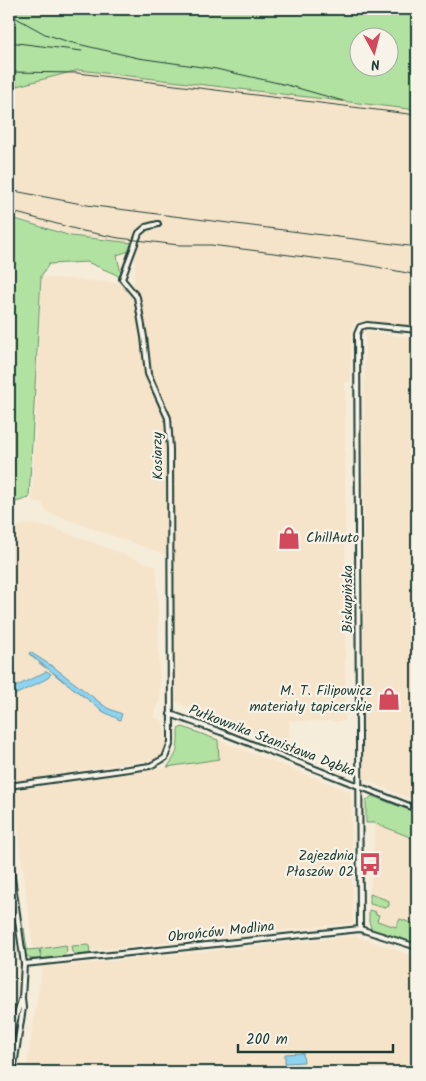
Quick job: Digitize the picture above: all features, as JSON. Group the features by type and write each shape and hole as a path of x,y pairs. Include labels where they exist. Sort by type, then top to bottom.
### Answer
{"street":[{"name":"Kosiarzy","path":"158,224 146,227 139,233 122,279 137,297 148,374 168,418 170,449 170,714"},
{"name":"Biskupińska","path":"360,928 357,334 360,327 367,325 417,330"},
{"name":"Pułkownika Stanisława Dąbka","path":"9,786 150,766 165,758 171,742 170,714 221,732 417,809"},
{"path":"9,856 24,964 23,1008 13,1072"},
{"name":"Obrońców Modlina","path":"24,964 360,928 417,947"},
{"path":"9,1040 22,998"}],"shaded area":[{"path":"9,9 417,9 417,327 359,320 352,327 350,382 345,382 345,721 289,721 289,746 176,702 175,558 47,512 42,503 32,501 42,277 134,284 136,243 76,236 9,215"},
{"path":"365,331 417,338 417,802 364,779"},
{"path":"27,524 51,527 157,567 160,701 153,717 163,721 167,746 165,752 159,758 9,782 9,529"},
{"path":"218,740 351,792 353,923 34,956 13,791 219,759"},
{"path":"375,823 417,840 417,937 374,922 374,910 369,909"},
{"path":"9,904 15,952 9,996"},
{"path":"356,936 417,957 417,1072 380,1072 334,1064 333,1072 235,1070 26,1071 42,968"}],"green space":[{"path":"9,9 417,9 417,110 79,70 9,88"},
{"path":"9,217 71,236 133,243 129,251 117,255 122,279 87,262 49,264 41,276 29,498 9,504"},
{"path":"183,727 218,740 219,759 167,767 177,750 178,729"},
{"path":"372,796 417,813 417,840 375,823 366,823 366,801"},
{"path":"370,894 387,900 389,906 385,908 370,904"},
{"path":"369,910 379,915 377,921 396,927 400,919 414,924 412,929 417,931 417,944 372,930 369,922"},
{"path":"24,928 27,950 39,949 41,959 31,959 25,954 22,931"},
{"path":"66,945 67,952 62,956 42,959 40,949"},
{"path":"89,945 90,954 77,955 72,952 71,946"}],"water":[{"path":"30,652 55,668 107,708 122,714 120,720 104,712 29,654"},
{"path":"47,671 51,674 48,678 9,698 9,690"},
{"path":"303,1053 304,1062 285,1063 285,1054"}],"waterway":[{"path":"31,656 36,660"},
{"path":"39,663 46,668"},
{"path":"53,673 64,682"},
{"path":"73,688 84,697"},
{"path":"95,705 104,712"}],"railway":[{"path":"9,14 45,34 69,42 138,58 216,69 287,85 343,101"},
{"path":"9,42 82,51"},
{"path":"9,72 78,73 417,115"},
{"path":"9,190 87,205 417,247"},
{"path":"9,211 83,231 119,238 179,245 211,245 367,265 417,275"}],"place":[{"name":"ChillAuto","path":"289,538"},
{"name":"M. T. Filipowicz materiały tapicerskie","path":"389,699"},
{"name":"Zajezdnia Płaszów 02","path":"370,864"}]}
